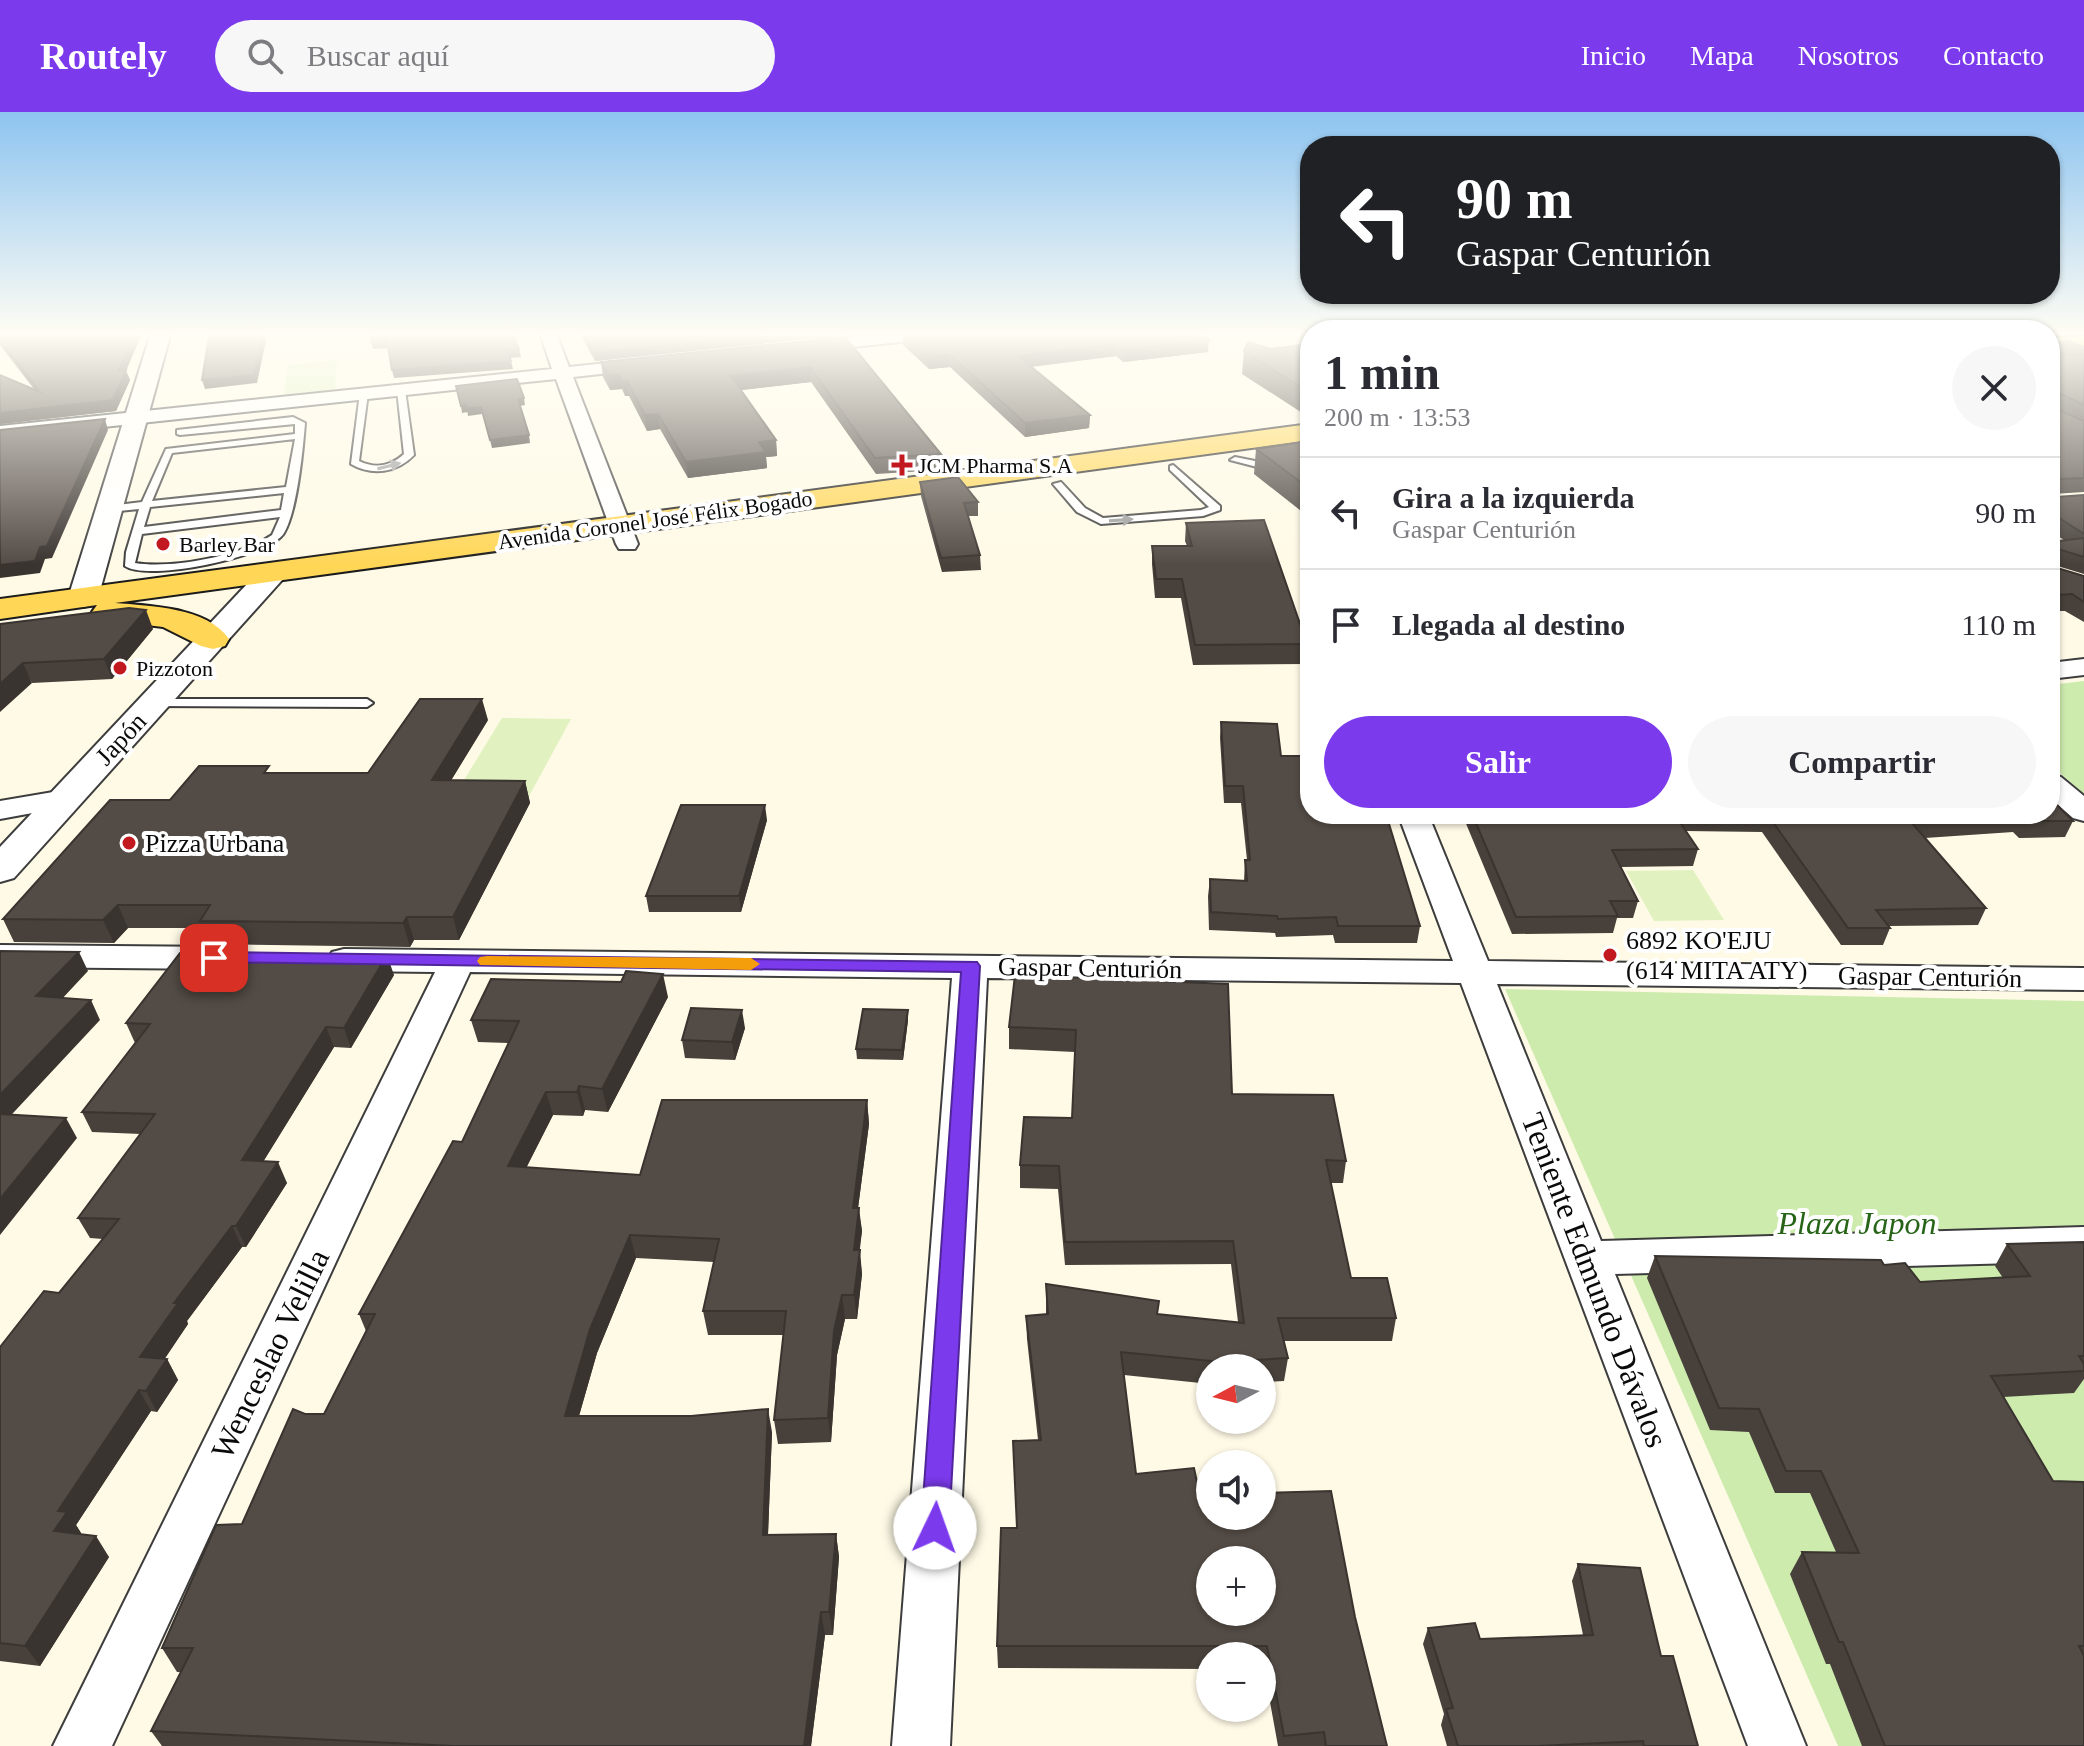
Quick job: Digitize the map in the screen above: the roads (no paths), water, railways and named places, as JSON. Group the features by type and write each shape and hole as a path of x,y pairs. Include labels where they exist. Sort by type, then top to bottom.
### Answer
{"main road":[{"name":"Avenida Coronel José Félix Bogado","path":"0,626 96,605 623,534 1300,433"},
{"name":"Avenida Coronel José Félix Bogado","path":"623,534 1058,484 1300,450"},
{"name":"Avenida Coronel José Félix Bogado","path":"0,609 96,605"},
{"path":"96,605 169,619 198,628 213,639"}],"street":[{"path":"96,605 109,509 138,412"},
{"path":"0,432 188,412"},
{"path":"578,412 623,534"},
{"name":"Japón","path":"0,870 265,582"},
{"path":"2060,670 2084,667"},
{"path":"2060,792 2084,812"},
{"path":"0,810 65,799"},
{"name":"Teniente Edmundo Dávalos","path":"1417,824 1777,1746"},
{"path":"0,956 253,959"},
{"name":"Gaspar Centurión","path":"316,959 2084,979"},
{"name":"Wenceslao Velilla","path":"82,1746 458,961"},
{"path":"921,1746 970,966"},
{"path":"1586,1258 2084,1244"}],"lane":[{"path":"361,412 354,462 362,468 375,469 403,462 409,455 404,412"},
{"path":"180,432 293,420 300,423 300,445 279,533 263,546 238,555 138,569 129,564 137,531 169,451 299,436"},
{"path":"1235,460 1265,466 1300,461"},
{"path":"1058,484 1081,510 1101,521 1203,513 1216,508 1173,468"},
{"path":"109,509 290,490"},
{"path":"137,531 285,513"},
{"path":"153,703 367,703"}],"place":[{"name":"JCM Pharma S.A","path":"902,465"},
{"name":"Barley Bar","path":"163,544"},
{"name":"Pizzoton","path":"120,668"},
{"name":"Pizza Urbana","path":"129,843"},
{"name":"6892 KO'EJU (614 MITA ATY)","path":"1610,955"}],"park label":[{"name":"Plaza Japon","path":"1857,1223"}]}
